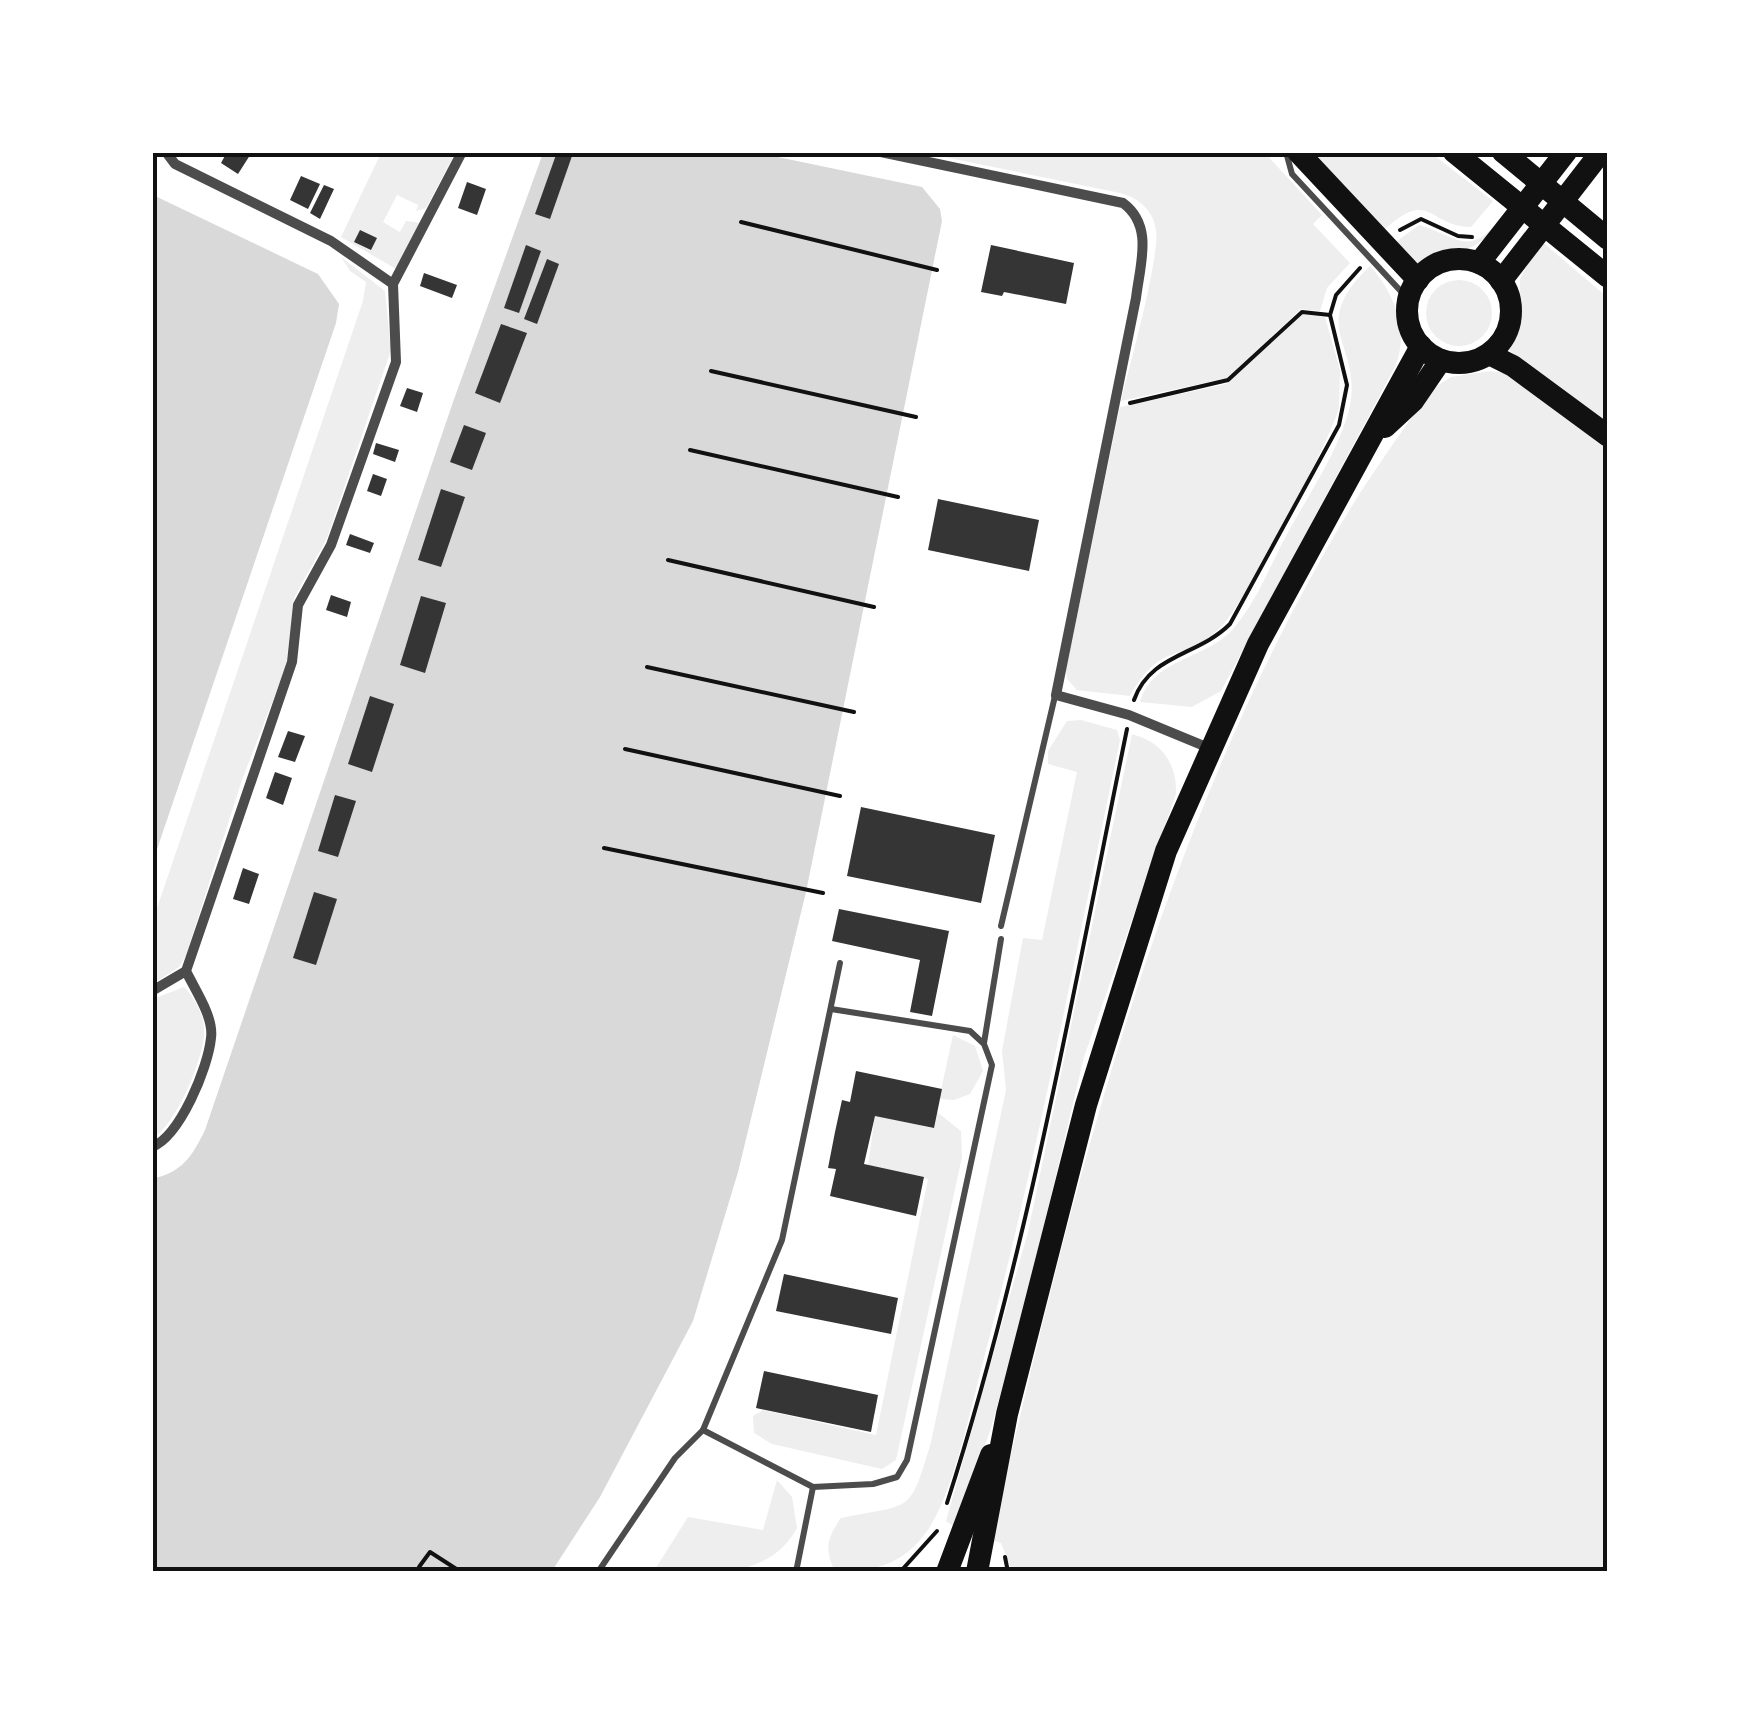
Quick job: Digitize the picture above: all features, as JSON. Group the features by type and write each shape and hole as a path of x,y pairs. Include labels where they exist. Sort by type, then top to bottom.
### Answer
{"main road":[{"path":"1298,152 1414,290"},
{"path":"1454,152 1608,277"},
{"path":"1503,152 1608,239"},
{"path":"1501,281 1601,152"},
{"path":"1479,263 1564,155"},
{"path":"1479,263 1501,281 1511,320 1507,333 1489,354 1466,363 1441,360 1421,346 1408,320 1414,290 1440,264 1479,263"},
{"path":"978,1572 1007,1414 1086,1105 1166,851 1258,644 1421,346"},
{"path":"1489,354 1513,366 1608,436"},
{"path":"1375,436 1413,400 1441,360"},
{"path":"947,1572 1007,1414"}],"street":[{"path":"166,152 175,164 331,241 393,284"},
{"path":"152,991 186,971 292,662 298,605 331,544 396,362 393,284 462,152"},
{"path":"881,152 1123,204 1138,214 1144,232 1136,298 1056,694 1130,715 1210,749"},
{"path":"152,1147 181,1122 211,1038 210,1023 186,971"}],"lane":[{"path":"1286,152 1292,174 1414,290"},
{"path":"1002,926 1056,694"},
{"path":"984,1044 1001,939"},
{"path":"598,1572 675,1458 703,1430 782,1240 840,962"},
{"path":"703,1430 813,1487 885,1481 898,1477 907,1460 992,1065 984,1044 970,1031 831,1009"},
{"path":"796,1572 813,1487"}],"path":[{"path":"741,222 937,270"},
{"path":"944,1512 1004,1303 1031,1189 1130,715 1148,672 1160,662 1205,646 1230,624 1340,425 1347,386 1330,315 1302,312 1228,380 1112,404"},
{"path":"711,371 916,417"},
{"path":"690,450 898,497"},
{"path":"668,560 874,607"},
{"path":"647,667 854,712"},
{"path":"625,749 840,796"},
{"path":"604,848 823,893"},
{"path":"900,1572 922,1552 938,1528"},
{"path":"419,1567 430,1552 461,1572"}],"shaded area":[{"path":"381,153 455,153 426,208 416,211 418,205 397,195 383,222 400,232 406,221 421,223 396,269 341,237"},
{"path":"543,153 758,153 922,187 940,209 942,221 806,892 738,1172 693,1321 600,1497 552,1571 153,1571 152,1179 185,1162 205,1130 453,402"},
{"path":"925,153 1265,153 1322,215 1313,224 1350,263 1327,288 1320,311 1301,309 1227,378 1121,401 1156,244 1156,230 1148,211 1120,193"},
{"path":"1310,153 1431,153 1493,201 1471,227 1421,210 1411,211 1384,230"},
{"path":"153,195 318,274 339,304 336,323 153,861"},
{"path":"1419,225 1467,241 1484,235 1494,226 1470,248 1419,267 1396,242"},
{"path":"1540,240 1607,297 1607,427 1509,350 1519,327 1520,279"},
{"path":"341,257 385,291 391,350 327,538 294,598 286,666 242,780 186,955 179,967 153,984 153,920 363,301 366,282 350,271"},
{"path":"1370,266 1397,313 1401,340 1395,367 1221,691 1192,707 1140,702 1156,676 1208,648 1241,619 1327,465 1341,435 1351,395 1351,374 1339,324 1341,307 1350,288"},
{"path":"1459,280 1472,282 1482,290 1490,300 1490,326 1482,336 1472,344 1459,346 1446,344 1436,336 1428,326 1426,313 1428,300 1436,290 1446,282"},
{"path":"1303,314 1325,317 1340,370 1339,408 1303,488 1246,591 1218,630 1151,667 1130,696 1077,690 1067,679 1066,670 1120,407 1226,384"},
{"path":"1490,371 1511,374 1607,446 1607,1571 1012,1571 1001,1543 991,1540 1022,1407 1090,1143 1173,884 1224,758 1281,634 1347,514 1432,389 1451,377"},
{"path":"1081,720 1117,730 1120,740 1039,1127 961,1448 936,1515 918,1543 887,1564 835,1571 829,1544 841,1518 905,1502 918,1483 931,1442 1006,1090 1002,1051 1023,938 1042,940 1077,772 1048,764 1048,751 1067,721"},
{"path":"1132,734 1151,742 1165,755 1174,772 1176,794 1084,1057 1023,1314 991,1428 956,1528 946,1521 1028,1232"},
{"path":"184,987 204,1023 200,1055 180,1105 153,1138 153,999"},
{"path":"953,1035 975,1046 983,1071 970,1094 954,1100 939,1099"},
{"path":"937,1112 961,1131 962,1157 896,1460 882,1469 772,1444 754,1433 753,1416 763,1410 876,1435 928,1179 868,1166 875,1115 932,1128"},
{"path":"777,1480 792,1497 797,1528 770,1557 734,1570 654,1571 688,1517 763,1530"}],"building":[{"path":"227,152 252,152 238,174 221,163"},
{"path":"557,152 572,156 550,219 535,214"},
{"path":"301,176 320,184 308,209 290,200"},
{"path":"467,182 486,189 477,215 458,208"},
{"path":"324,185 334,189 320,219 310,213"},
{"path":"360,230 377,238 371,250 354,242"},
{"path":"526,245 541,251 519,313 504,308"},
{"path":"991,245 1074,263 1066,304 1004,292 1002,296 981,292"},
{"path":"547,259 559,264 537,324 524,319"},
{"path":"424,273 457,285 452,298 420,286"},
{"path":"501,324 527,333 500,403 475,393"},
{"path":"407,388 423,393 417,412 400,406"},
{"path":"464,425 486,433 472,470 450,462"},
{"path":"376,443 399,450 395,462 373,454"},
{"path":"373,474 387,479 381,496 367,491"},
{"path":"441,489 465,497 441,567 418,560"},
{"path":"938,499 1039,520 1029,571 928,550"},
{"path":"350,534 374,543 370,553 346,545"},
{"path":"331,595 351,602 347,617 326,610"},
{"path":"421,596 446,603 425,673 400,665"},
{"path":"370,696 394,704 372,772 348,764"},
{"path":"288,731 305,736 295,762 278,757"},
{"path":"275,772 292,778 283,805 266,798"},
{"path":"335,795 356,801 338,857 318,851"},
{"path":"861,807 995,835 981,903 847,876"},
{"path":"243,868 259,874 249,904 233,899"},
{"path":"314,892 337,899 316,965 293,958"},
{"path":"839,909 949,931 932,1016 910,1012 920,960 832,941"},
{"path":"856,1071 942,1089 934,1128 875,1116 864,1164 924,1177 916,1216 830,1196 836,1169 828,1168 835,1132 842,1100 850,1102"},
{"path":"784,1274 898,1298 891,1334 776,1311"},
{"path":"764,1371 878,1395 871,1432 756,1408"}]}
